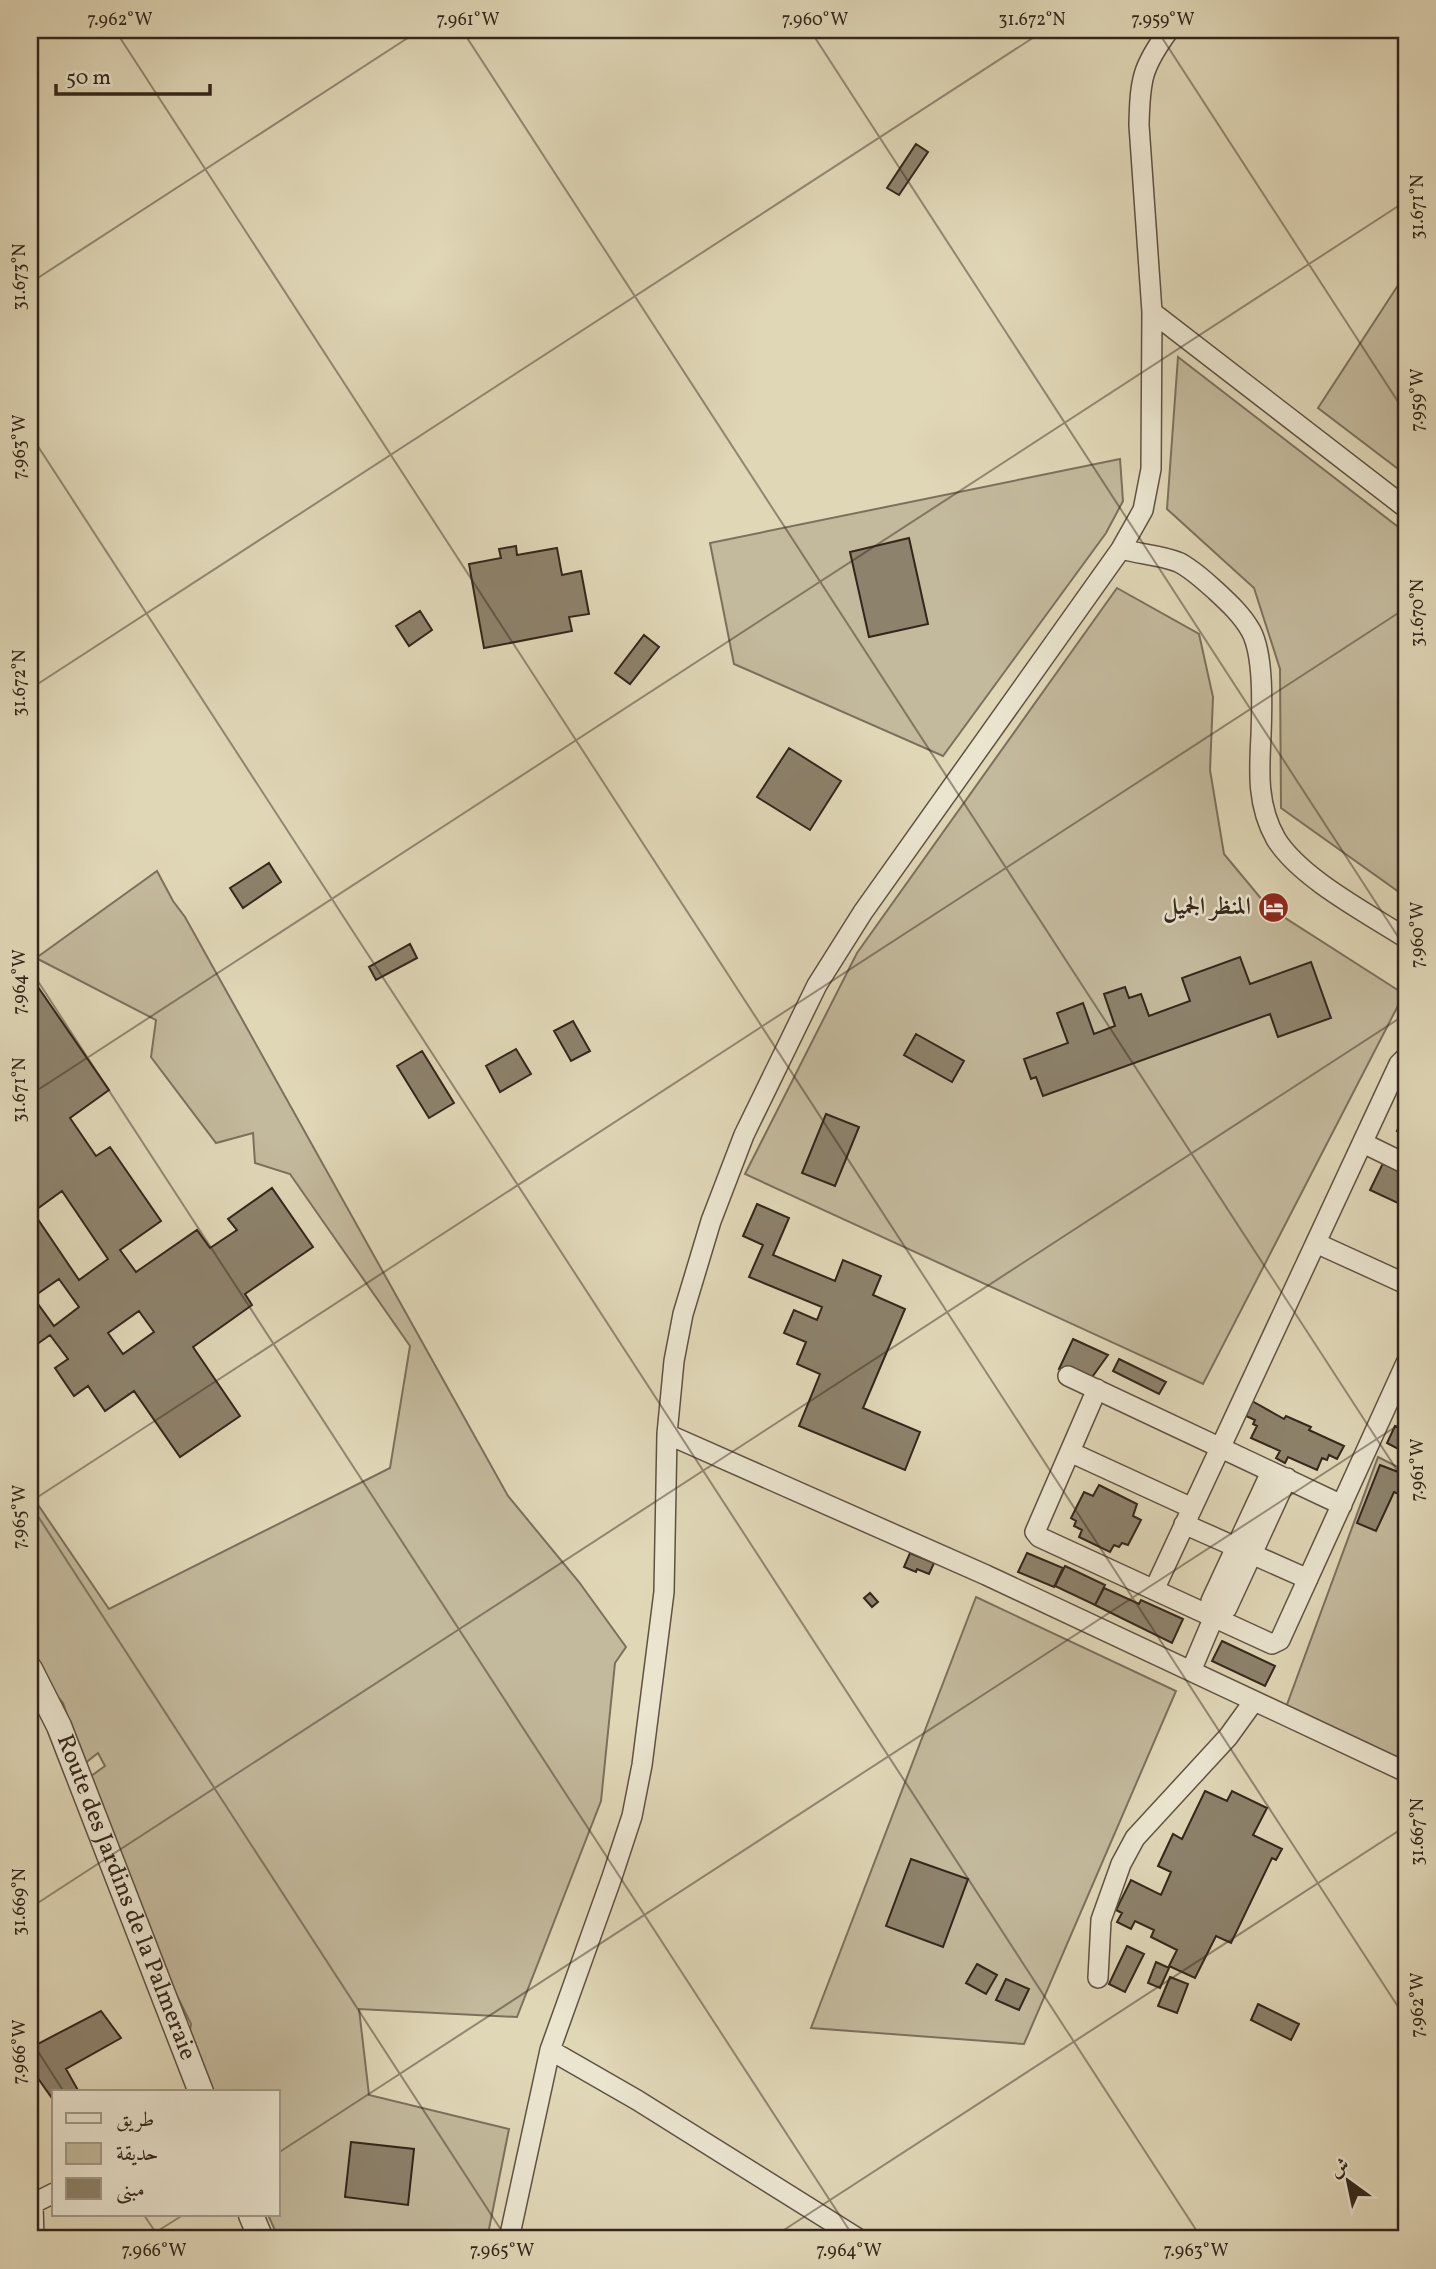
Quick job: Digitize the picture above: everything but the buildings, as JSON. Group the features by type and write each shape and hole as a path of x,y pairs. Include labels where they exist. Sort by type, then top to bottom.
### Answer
{"street":[{"path":"509,2239 550,2050 612,1877 635,1803 664,1591 667,1434 674,1361 683,1314 711,1221 744,1135 817,985 863,912 1121,549 1143,510 1151,469 1152,312 1139,94 1145,66 1162,34"},
{"path":"1152,312 1406,508"},
{"path":"1121,549 1179,562 1205,580 1235,608 1252,633 1259,661 1262,704 1259,786 1265,813 1275,838 1289,857 1318,881 1406,938"},
{"path":"1154,1590 1399,1064 1406,1057"},
{"path":"1363,1143 1406,1164"},
{"path":"1316,1243 1406,1284"},
{"path":"1097,1389 1035,1532 1039,1537 1272,1644 1277,1643 1308,1579 1406,1363"},
{"path":"1068,1376 1342,1505"},
{"path":"667,1434 986,1575 1406,1772"},
{"path":"1070,1452 1188,1516 1245,1551 1308,1579"},
{"path":"1191,1671 1213,1619 1227,1608 1245,1551 1279,1475"},
{"name":"Route des Jardins de la Palmeraie","path":"30,1669 59,1726 200,2090"},
{"path":"1098,1978 1101,1920 1121,1864 1135,1838 1228,1737 1254,1701"},
{"path":"550,2050 637,2100 859,2239"},
{"path":"34,2239 31,2204 52,2194"},
{"path":"251,2216 261,2239"}],"green space":[{"path":"1406,273 1406,475 1318,408"},
{"path":"1178,357 1406,533 1406,897 1281,808 1280,669 1254,588 1167,509"},
{"path":"1120,459 1123,501 1106,533 943,756 734,664 710,543"},
{"path":"1117,588 1199,634 1213,697 1210,770 1224,854 1268,907 1404,994 1203,1384 745,1174 857,953"},
{"path":"157,871 508,1496 579,1582 626,1647 615,1663 601,1801 517,2017 359,2009 369,2095 509,2129 487,2239 279,2239 268,2216 280,2216 280,2090 213,2090 189,2036 191,2024 127,1896 87,1779 105,1766 98,1753 84,1764 63,1703 42,1679 30,1656 30,1493 109,1609 390,1468 410,1346 290,1174 255,1163 253,1133 216,1143 151,1057 156,1020 36,958"},
{"path":"1378,1457 1406,1471 1406,1767 1285,1710"},
{"path":"976,1597 1176,1691 1024,2044 811,2028"}],"place":[{"name":"المنظر الجميل","path":"1274,908"}]}
